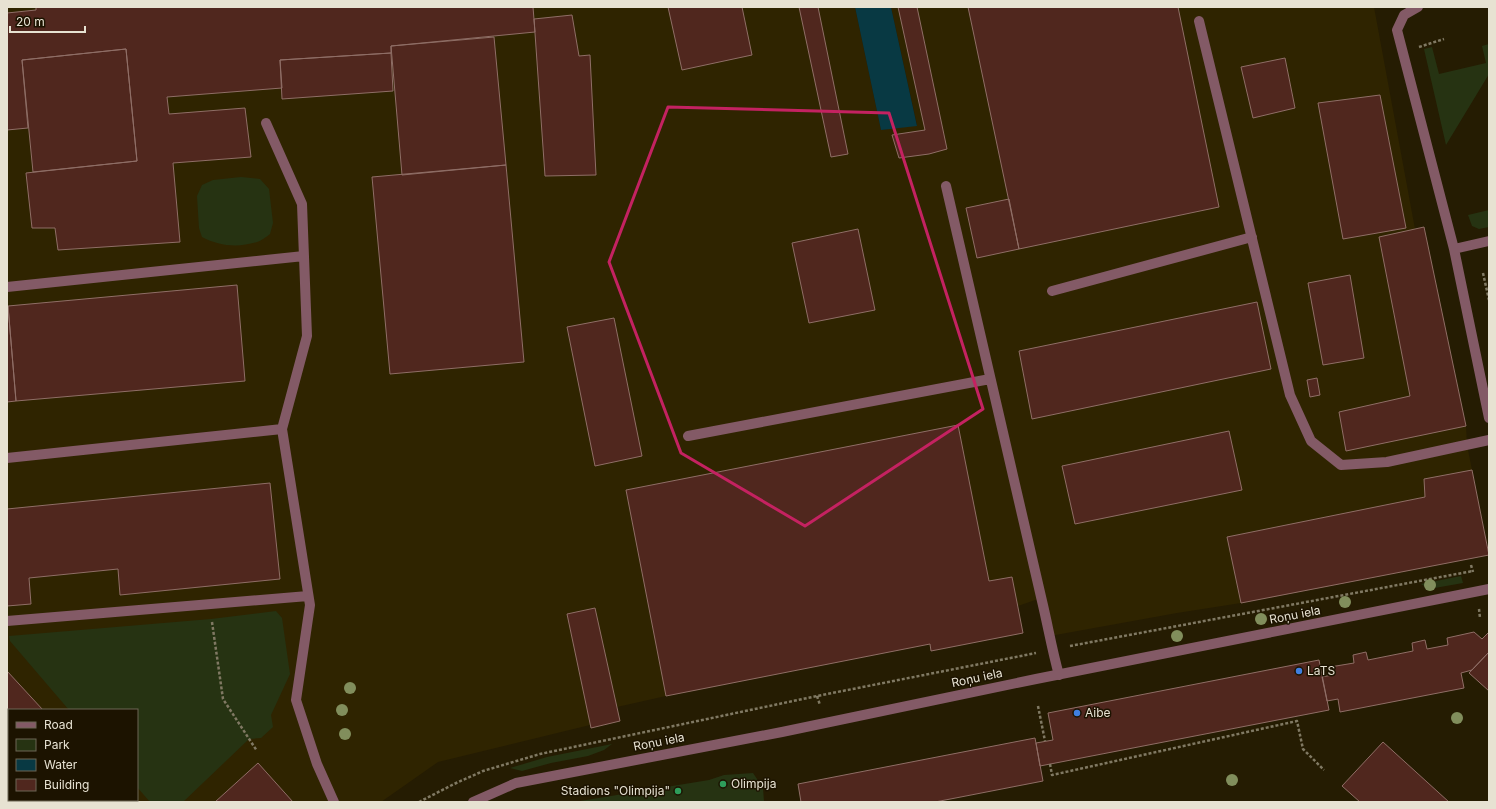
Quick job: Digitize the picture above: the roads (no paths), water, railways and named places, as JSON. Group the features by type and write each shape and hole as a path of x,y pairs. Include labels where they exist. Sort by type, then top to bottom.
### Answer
{"street":[{"path":"1418,7 1404,15 1397,30 1454,248 1489,418"},
{"path":"1199,21 1290,395 1311,441 1341,465 1387,462 1489,440"},
{"path":"266,123 302,204 307,336 282,429 310,605 296,700 317,764 334,802"},
{"path":"946,186 1059,675"},
{"path":"1052,291 1252,237"},
{"path":"1454,248 1489,241"},
{"path":"7,287 304,256"},
{"path":"688,436 990,379"},
{"path":"7,458 282,429"},
{"name":"Roņu iela","path":"473,802 516,783 782,732 1059,675 1489,590"},
{"path":"7,622 308,596"}],"water":[{"path":"855,7 891,7 917,126 881,130"}],"place":[{"name":"LaTS","path":"1299,671"},
{"name":"Aibe","path":"1077,713"},
{"name":"Olimpija","path":"723,784"},
{"name":"Stadions \"Olimpija\"","path":"678,791"}]}
